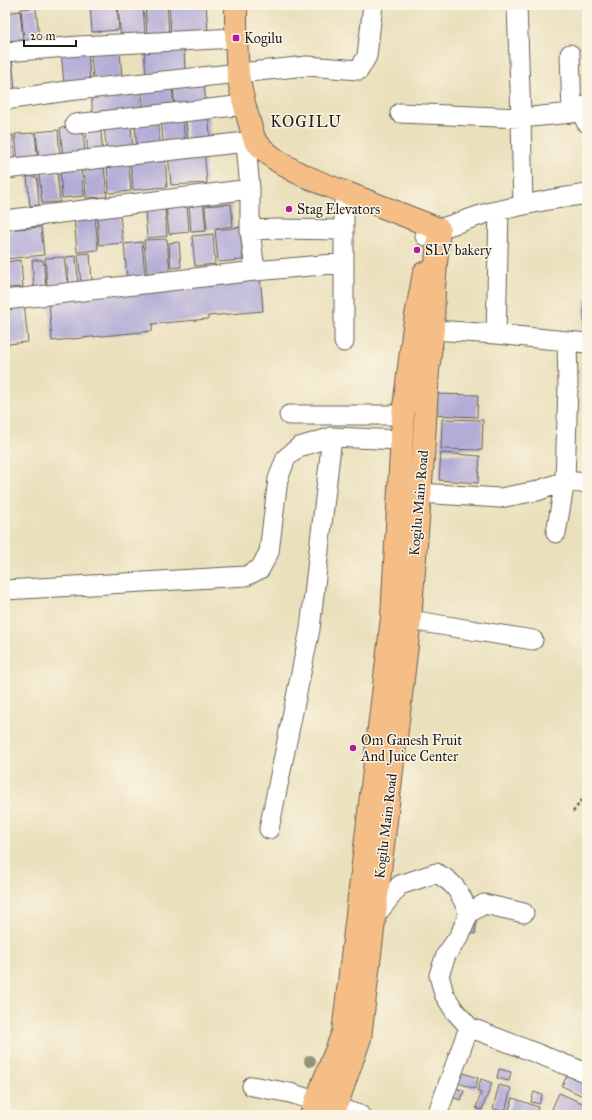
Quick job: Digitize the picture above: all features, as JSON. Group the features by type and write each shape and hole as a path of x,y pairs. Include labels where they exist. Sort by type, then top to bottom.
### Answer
{"main road":[{"path":"225,5 230,39"},
{"path":"236,5 226,53 234,74 241,105 254,145 280,172 318,191 418,229 432,232"},
{"path":"254,145 297,174 432,232"},
{"name":"Kogilu Main Road","path":"324,1110 360,1038 410,620 428,370 433,330 434,287 432,232"},
{"name":"Kogilu Main Road","path":"324,1110 343,1033 392,618 403,415 406,386 428,240 432,232"},
{"path":"406,386 427,388"}],"street":[{"path":"5,100 68,91 306,66 359,70 367,56 374,5"},
{"path":"517,5 523,205"},
{"path":"5,52 79,46 230,39"},
{"path":"400,113 521,118 582,112 570,54"},
{"path":"76,124 241,105"},
{"path":"5,169 254,145"},
{"path":"254,145 247,155 250,189 250,230 255,271"},
{"path":"5,220 250,189"},
{"path":"432,232 487,213 548,200 587,194"},
{"path":"344,200 344,342"},
{"path":"496,334 499,211"},
{"path":"250,230 344,230"},
{"path":"5,300 255,271 344,263"},
{"path":"433,330 496,334 587,343"},
{"path":"556,533 565,481 568,385 567,341"},
{"path":"289,415 403,415"},
{"path":"5,590 246,576 260,569 269,552 278,479 286,458 299,447 332,437 402,440"},
{"path":"269,829 310,629 332,437"},
{"path":"419,493 500,498 537,491 565,481 587,483"},
{"path":"410,620 533,640"},
{"path":"375,916 400,885 436,873 444,877 455,886 469,913"},
{"path":"524,913 484,904 469,913 460,935 446,955 439,975 444,994 454,1010 469,1026 587,1073"},
{"path":"437,1115 469,1026"},
{"path":"252,1086 290,1093 324,1110 360,1115"}],"path":[{"path":"574,812 587,793"}],"building":[{"path":"90,5 117,5 119,30 92,32"},
{"path":"143,5 145,37 121,39 118,6"},
{"path":"145,5 167,5 169,35 147,37"},
{"path":"169,5 206,5 208,32 171,35"},
{"path":"36,8 39,39 24,41 21,9"},
{"path":"20,11 23,40 5,41 5,13"},
{"path":"88,48 90,81 64,84 61,50"},
{"path":"184,48 185,71 146,74 144,50"},
{"path":"120,51 122,78 93,80 91,53"},
{"path":"5,59 12,59 15,91 5,92"},
{"path":"204,82 206,107 175,109 173,85"},
{"path":"172,85 174,111 144,113 141,87"},
{"path":"139,88 141,115 93,119 91,92"},
{"path":"208,113 211,143 188,145 185,114"},
{"path":"183,119 185,147 164,149 161,120"},
{"path":"158,123 160,149 137,151 135,125"},
{"path":"131,125 133,151 107,154 104,127"},
{"path":"83,126 85,156 63,158 60,128"},
{"path":"58,130 60,159 39,160 36,132"},
{"path":"101,131 103,154 88,155 86,132"},
{"path":"35,133 38,163 18,165 15,134"},
{"path":"13,135 15,167 5,167 5,136"},
{"path":"204,150 207,183 171,185 168,154"},
{"path":"165,156 167,187 133,190 130,159"},
{"path":"128,162 131,191 109,193 107,163"},
{"path":"81,166 84,196 62,198 60,168"},
{"path":"104,166 107,197 86,198 84,167"},
{"path":"57,172 60,202 42,203 39,174"},
{"path":"27,177 37,177 39,205 30,206"},
{"path":"203,201 206,231 191,232 189,203"},
{"path":"187,203 189,232 169,234 166,205"},
{"path":"231,204 233,226 207,229 205,206"},
{"path":"165,209 167,236 147,238 145,211"},
{"path":"120,215 123,243 99,245 97,217"},
{"path":"95,216 98,250 77,252 74,217"},
{"path":"41,227 44,255 5,259 5,230"},
{"path":"240,227 243,260 218,262 215,230"},
{"path":"213,234 215,264 195,266 192,236"},
{"path":"167,239 170,273 147,275 144,240"},
{"path":"142,242 145,275 127,277 124,244"},
{"path":"179,242 181,267 171,268 169,243"},
{"path":"90,253 92,282 81,283 78,254"},
{"path":"76,256 78,283 69,284 66,257"},
{"path":"64,257 67,284 47,286 45,258"},
{"path":"21,260 23,287 5,288 5,262"},
{"path":"32,260 43,260 46,287 34,287"},
{"path":"260,275 263,311 208,316 208,319 152,324 152,331 52,341 49,303"},
{"path":"584,300 587,300 587,329 584,329"},
{"path":"24,302 28,342 8,344 5,308"},
{"path":"433,394 478,395 477,417 432,415"},
{"path":"442,419 483,420 482,450 441,449"},
{"path":"441,453 480,456 478,483 439,480"},
{"path":"468,920 477,921 475,934 466,933"},
{"path":"499,1069 511,1072 509,1081 497,1078"},
{"path":"570,1069 587,1077 587,1098 562,1086"},
{"path":"463,1073 478,1078 475,1089 459,1083"},
{"path":"481,1079 492,1083 482,1110 476,1108 481,1093 477,1091"},
{"path":"499,1085 511,1088 505,1112 493,1109"},
{"path":"456,1088 464,1091 461,1100 454,1098"},
{"path":"534,1092 542,1095 539,1104 531,1102"},
{"path":"559,1093 587,1105 587,1115 566,1115 552,1109"},
{"path":"513,1098 538,1107 536,1115 507,1115"}],"place":[{"name":"Kogilu","path":"236,38"},
{"name":"Stag Elevators","path":"289,209"},
{"name":"SLV bakery","path":"417,250"},
{"name":"Om Ganesh Fruit And Juice Center","path":"353,748"}],"district":[{"name":"KOGILU","path":"306,121"}]}
